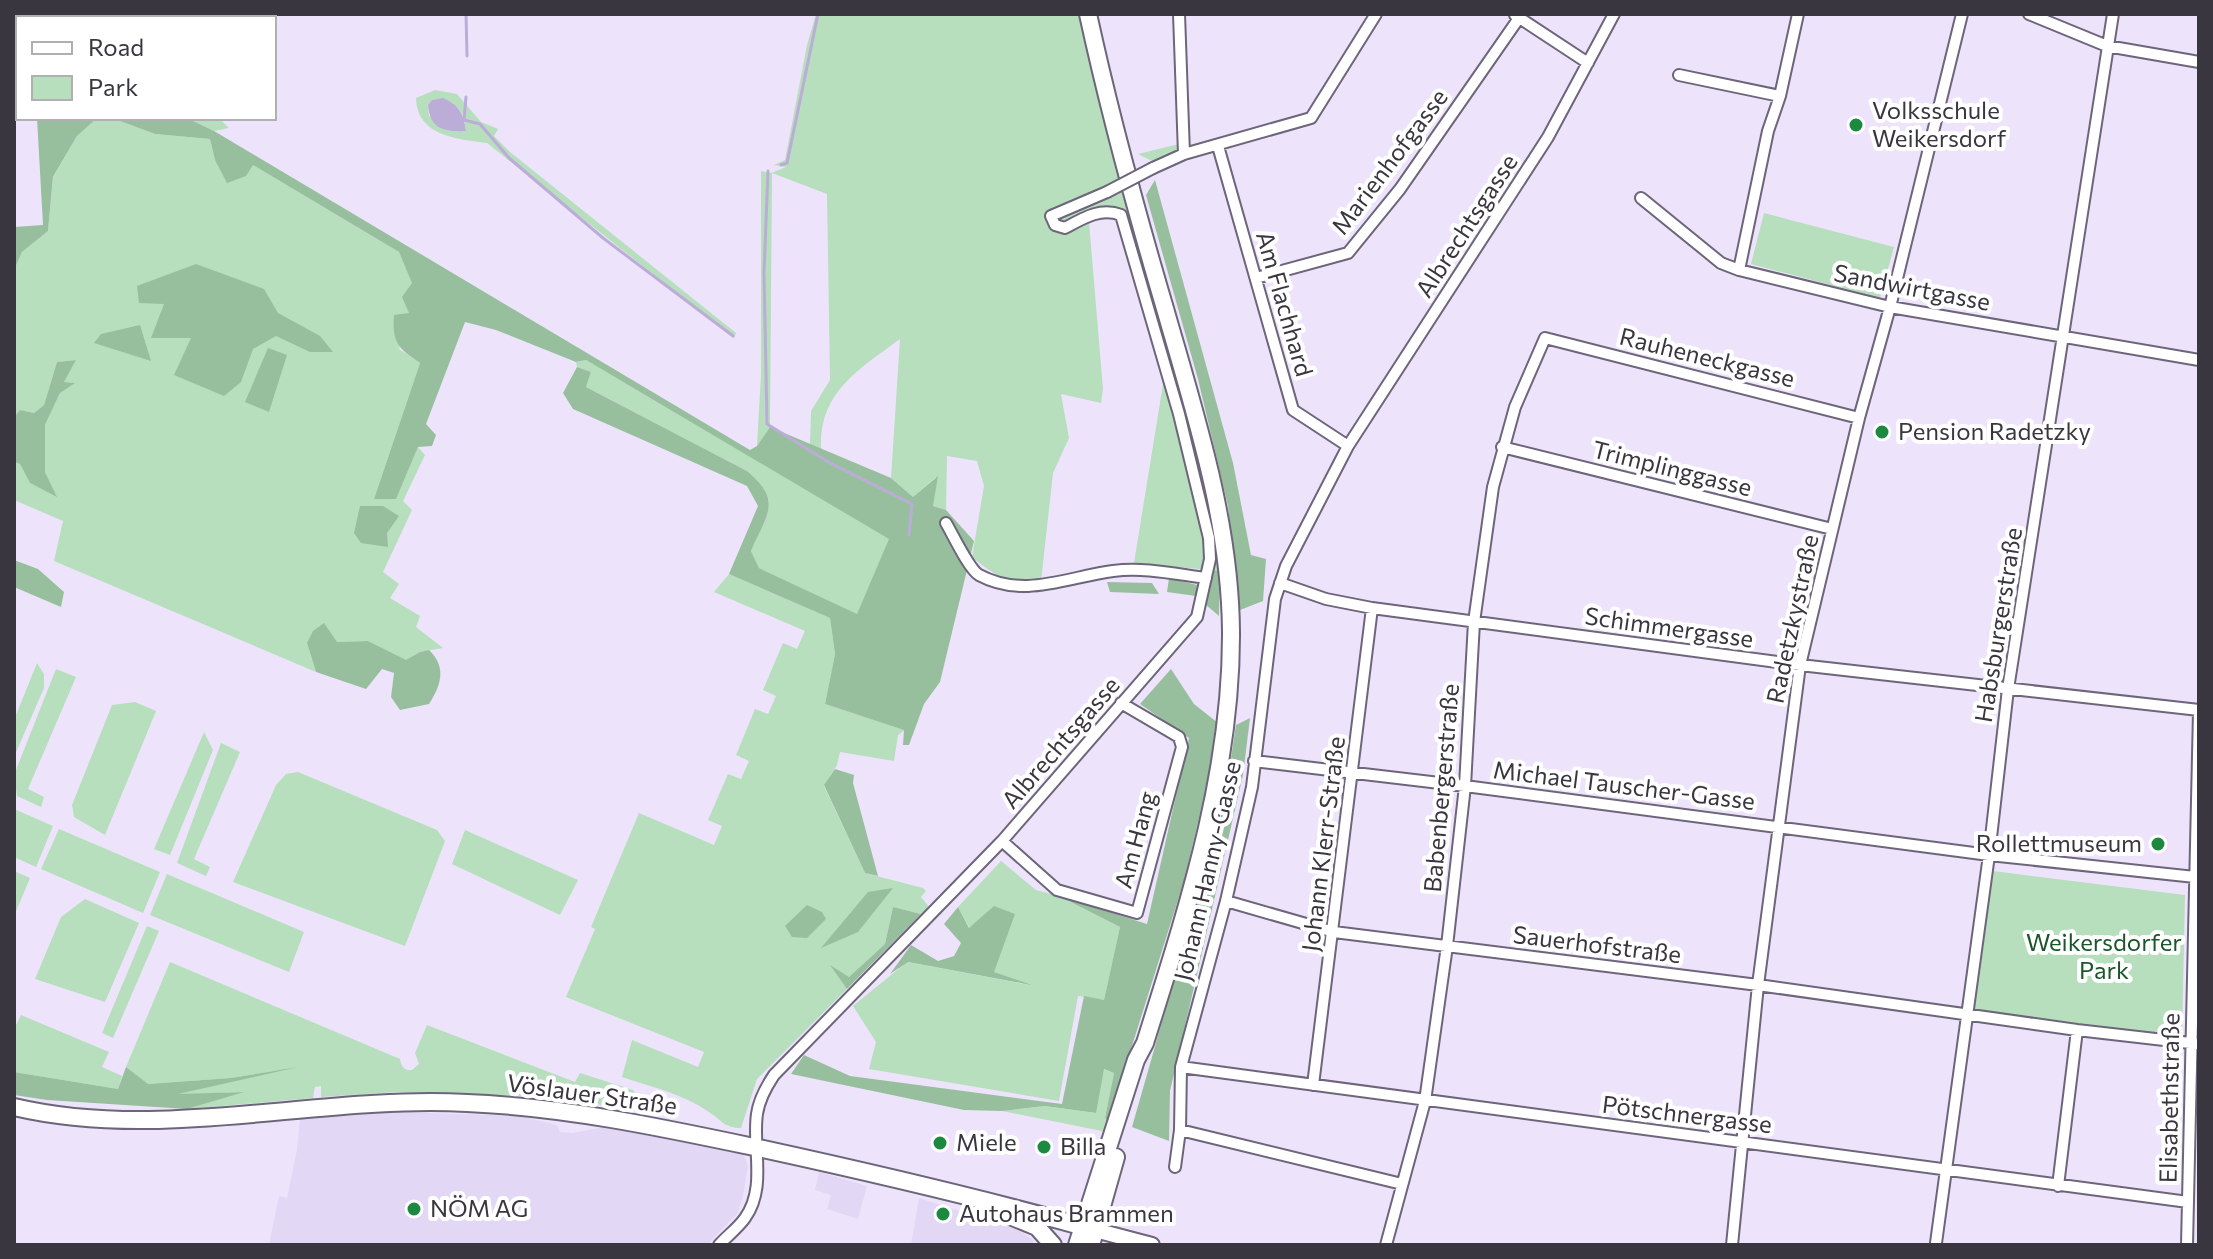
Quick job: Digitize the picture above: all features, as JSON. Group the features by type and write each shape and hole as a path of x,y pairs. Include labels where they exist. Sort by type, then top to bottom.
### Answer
{"main road":[{"path":"1077,1245 1090,1234 1136,1060 1145,1043 1191,892 1215,790 1229,693 1229,592 1221,524 1209,462 1130,183 1088,14"},
{"name":"Vöslauer Straße","path":"14,1107 66,1117 180,1120 405,1102 519,1106 615,1118 862,1169 985,1200 1090,1234"},
{"path":"985,1200 1002,1214 1037,1227 1053,1245"}],"street":[{"path":"1179,14 1184,154 1311,118 1376,14"},
{"name":"Albrechtsgasse","path":"1280,583 1304,528 1348,446 1548,137 1614,14"},
{"path":"1739,270 1768,131 1780,96 1798,14"},
{"name":"Radetzkystraße","path":"1732,1245 1758,985 1800,665 1962,14"},
{"path":"2029,14 2107,46 2199,62"},
{"name":"Habsburgerstraße","path":"1936,1243 1989,855 2008,689 2113,14"},
{"path":"1516,16 1588,63"},
{"name":"Marienhofgasse","path":"1256,278 1348,253 1400,189 1516,16"},
{"path":"1679,75 1780,96"},
{"name":"Am Flachhard","path":"1218,146 1293,410 1348,446"},
{"name":"Albrechtsgasse","path":"719,1245 745,1218 752,1203 759,1168 757,1113 764,1089 774,1075 1002,841 1197,617 1210,559 1209,538 1196,481 1121,215 1110,211 1089,215 1065,228 1055,225 1051,216 1184,154"},
{"name":"Sandwirtgasse","path":"1641,198 1721,263 1739,270 1890,307 2199,360"},
{"name":"Rauheneckgasse","path":"1545,338 1859,418"},
{"name":"Babenbergerstraße","path":"1386,1245 1425,1101 1447,946 1465,786 1474,622 1493,487 1515,407 1545,338"},
{"name":"Trimplinggasse","path":"1502,447 1832,529"},
{"path":"946,523 976,574 1003,583 1025,587 1046,586 1114,571 1154,570 1206,578"},
{"name":"Schimmergasse","path":"1280,583 1326,599 1372,608 1800,665 2199,711"},
{"name":"Johann Hanny-Gasse","path":"1175,1167 1180,1130 1181,1067 1226,901 1252,787 1275,599 1280,583"},
{"name":"Johann Klerr-Straße","path":"1313,1085 1354,774 1372,608"},
{"name":"Am Hang","path":"1002,841 1057,890 1137,913 1182,747 1179,737 1121,703"},
{"name":"Elisabethstraße","path":"2187,1245 2195,1044 2199,711"},
{"name":"Michael Tauscher-Gasse","path":"1254,761 1989,855 2195,877"},
{"name":"Sauerhofstraße","path":"1226,901 1334,932 2195,1044"},
{"path":"2058,1186 2077,1030"},
{"name":"Pötschnergasse","path":"1181,1067 2188,1202"},
{"path":"1180,1130 1402,1184"},
{"name":"Vöslauer Straße","path":"1090,1234 1152,1245"}],"shaded area":[{"path":"443,98 460,111 466,131 445,130 435,124 428,105 432,100"},
{"path":"398,1112 519,1116 557,1125 560,1132 573,1133 604,1127 733,1152 744,1155 748,1166 743,1196 738,1213 707,1245 269,1245 279,1196 287,1198 300,1119"},
{"path":"819,1172 867,1186 858,1219 827,1209 831,1195 815,1190"},
{"name":"Autohaus Brammen","path":"919,1198 1020,1231 1034,1241 1032,1245 911,1245"}],"green space":[{"path":"816,14 1083,14 1207,481 1220,571 1134,563 1164,378 1114,216 1089,222 1103,389 1101,403 1061,394 1069,438 1053,473 1041,581 1012,581 995,574 972,557 984,486 977,461 947,456 946,510 933,506 936,477 913,497 891,478 900,339 844,385 826,413 821,450 810,445 811,411 830,380 827,194 772,173 770,427 757,446 761,375 761,171 771,173 786,167 774,165 785,160"},
{"path":"435,90 457,94 481,122 498,129 494,136 510,152 736,333 734,338 487,143 463,140 431,128 418,111 416,98","holes":["432,100 449,102 460,111 466,131 429,116 428,105"]},
{"path":"37,120 95,120 77,136 53,177 48,231 22,252 14,270 14,227 43,225"},
{"path":"95,120 117,120 155,134 210,139 215,160 252,164 399,252 413,283 409,314 399,349 420,363 374,499 396,498 418,447 425,455 403,501 412,510 383,572 399,584 390,598 420,616 416,627 443,648 420,652 406,661 368,641 307,643 316,672 54,561 63,521 14,500 14,462 20,464 30,483 56,496 45,472 45,425 60,393 74,383 63,382 76,360 57,362 44,405 34,413 20,410 14,417 14,270 22,252 48,231 53,178 77,136"},
{"path":"117,120 191,120 214,131 750,450 757,446 770,427 891,478 913,497 938,476 933,506 946,510 974,541 940,682 924,704 909,745 903,745 904,730 825,704 835,654 830,618 729,574 758,506 747,486 573,409 563,393 577,367 591,372 586,387 747,471 765,491 768,500 766,517 751,551 759,568 857,614 889,539 586,360 576,362 496,330 465,322 426,424 436,435 432,446 418,447 396,499 374,499 420,363 402,349 394,332 394,315 409,313 402,297 412,283 399,252 253,165 246,176 227,183 215,160 210,139 155,134"},
{"path":"191,120 221,120 229,128 214,131"},
{"path":"1179,144 1180,151 1154,162 1138,154"},
{"path":"1155,180 1233,463 1251,555 1266,559 1263,601 1240,610 1228,506 1198,379 1146,195"},
{"path":"1764,213 1894,247 1880,298 1751,264"},
{"path":"196,264 264,289 278,313 320,336 333,352 310,352 276,336 253,349 241,382 224,396 174,375 191,338 151,338 164,304 139,303 137,286"},
{"path":"140,325 151,361 94,343 101,334"},
{"path":"268,348 287,355 269,412 245,402"},
{"path":"76,360 64,382 75,383 60,393 45,425 45,472 57,497 30,483 20,464 14,462 14,417 20,410 34,413 44,405 57,362"},
{"path":"586,360 890,539 858,615 759,568 751,551 766,517 768,500 758,482 747,471 586,387 591,372 577,367 576,362"},
{"path":"360,506 383,506 399,516 387,533 388,547 361,543 354,533"},
{"path":"14,560 38,569 64,592 61,607 14,587"},
{"path":"1212,570 1220,571 1219,616 1205,604"},
{"path":"729,574 830,618 835,654 825,704 905,730 898,735 894,761 840,752 837,765 824,786 865,873 923,888 926,891 921,897 929,907 921,914 893,907 885,944 849,977 832,967 847,989 757,1079 741,1128 727,1125 678,1096 622,1077 632,1040 698,1067 704,1052 566,997 595,929 591,927 639,813 714,845 722,826 708,820 728,774 741,779 749,761 736,755 755,709 768,714 776,696 763,690 783,643 797,649 805,631 714,592"},
{"path":"1169,578 1197,585 1196,596 1167,592"},
{"path":"1107,582 1152,583 1159,594 1110,592"},
{"path":"324,623 337,642 368,641 406,660 429,650 438,663 440,676 429,704 400,710 391,697 394,673 382,669 366,689 316,672 307,643 313,631"},
{"path":"37,663 44,674 44,688 14,757 14,720"},
{"path":"56,669 76,677 28,789 44,797 41,807 17,796 14,775"},
{"path":"1171,669 1194,704 1218,723 1184,881 1108,1122 1105,1118 1114,1073 1104,1069 1096,1113 1045,1106 1002,1111 964,1110 791,1074 804,1055 850,1076 1062,1104 1084,996 1104,1000 1120,927 1059,896 1147,924 1189,738 1140,704"},
{"path":"135,702 156,711 105,835 74,817 72,805 112,705"},
{"path":"1250,718 1243,775 1170,1091 1169,1141 1132,1127 1224,805 1236,725"},
{"path":"204,732 213,750 170,855 154,849"},
{"path":"221,743 240,752 194,859 210,867 206,876 177,863"},
{"path":"835,769 854,775 853,783 878,876 865,873 824,785"},
{"path":"298,772 437,830 445,841 405,946 233,882 276,785 286,774"},
{"path":"14,809 53,826 36,867 14,857"},
{"path":"59,829 160,872 143,913 41,869"},
{"path":"465,830 578,880 560,915 452,864"},
{"path":"1001,861 1036,890 1059,896 1120,927 1104,1000 1078,996 1059,1101 869,1069 876,1042 853,1006 907,962 1024,984 994,972 958,907"},
{"path":"14,871 30,878 14,916"},
{"name":"Weikersdorfer Park","path":"1993,871 2185,895 2182,1039 1974,1011"},
{"path":"167,874 304,932 289,972 150,915"},
{"path":"893,888 858,932 821,948 868,892"},
{"path":"85,899 139,923 105,1002 35,979 61,917"},
{"path":"807,905 822,912 826,919 807,938 792,937 785,926"},
{"path":"994,906 1015,914 994,972 1032,985 908,962 890,974 911,945 938,961 954,956 961,943 944,924 958,907 969,928"},
{"path":"893,907 921,914 847,989 830,965 849,977 885,944"},
{"path":"147,926 159,931 113,1038 102,1033"},
{"path":"170,962 400,1059 407,1070 419,1064 415,1053 427,1025 575,1082 580,1073 633,1090 639,1099 638,1109 631,1113 590,1102 585,1095 555,1092 529,1096 396,1092 321,1097 321,1086 315,1087 313,1098 187,1109 240,1092 172,1095 281,1070 231,1078 147,1084 126,1067"},
{"path":"21,1015 109,1052 102,1067 122,1076 118,1089 14,1072 14,1029"},
{"path":"126,1067 148,1084 231,1078 298,1067 178,1094 244,1092 187,1109 14,1095 14,1072 118,1089"},
{"path":"1103,1069 1114,1073 1105,1118 1108,1122 1107,1132 1002,1111 1045,1106 1095,1113"}],"waterway":[{"path":"466,14 467,56"},
{"path":"781,165 787,163 818,14"},
{"path":"466,97 464,120 480,124 509,158 603,238 733,336"},
{"path":"768,171 764,273 767,424 830,463 912,504 909,535"}],"place":[{"name":"Volksschule Weikersdorf","path":"1856,125"},
{"name":"Pension Radetzky","path":"1882,432"},
{"name":"Rollettmuseum","path":"2158,844"},
{"name":"Miele","path":"940,1143"},
{"name":"Billa","path":"1044,1147"},
{"name":"NÖM AG","path":"414,1209"},
{"name":"Autohaus Brammen","path":"943,1214"}]}
